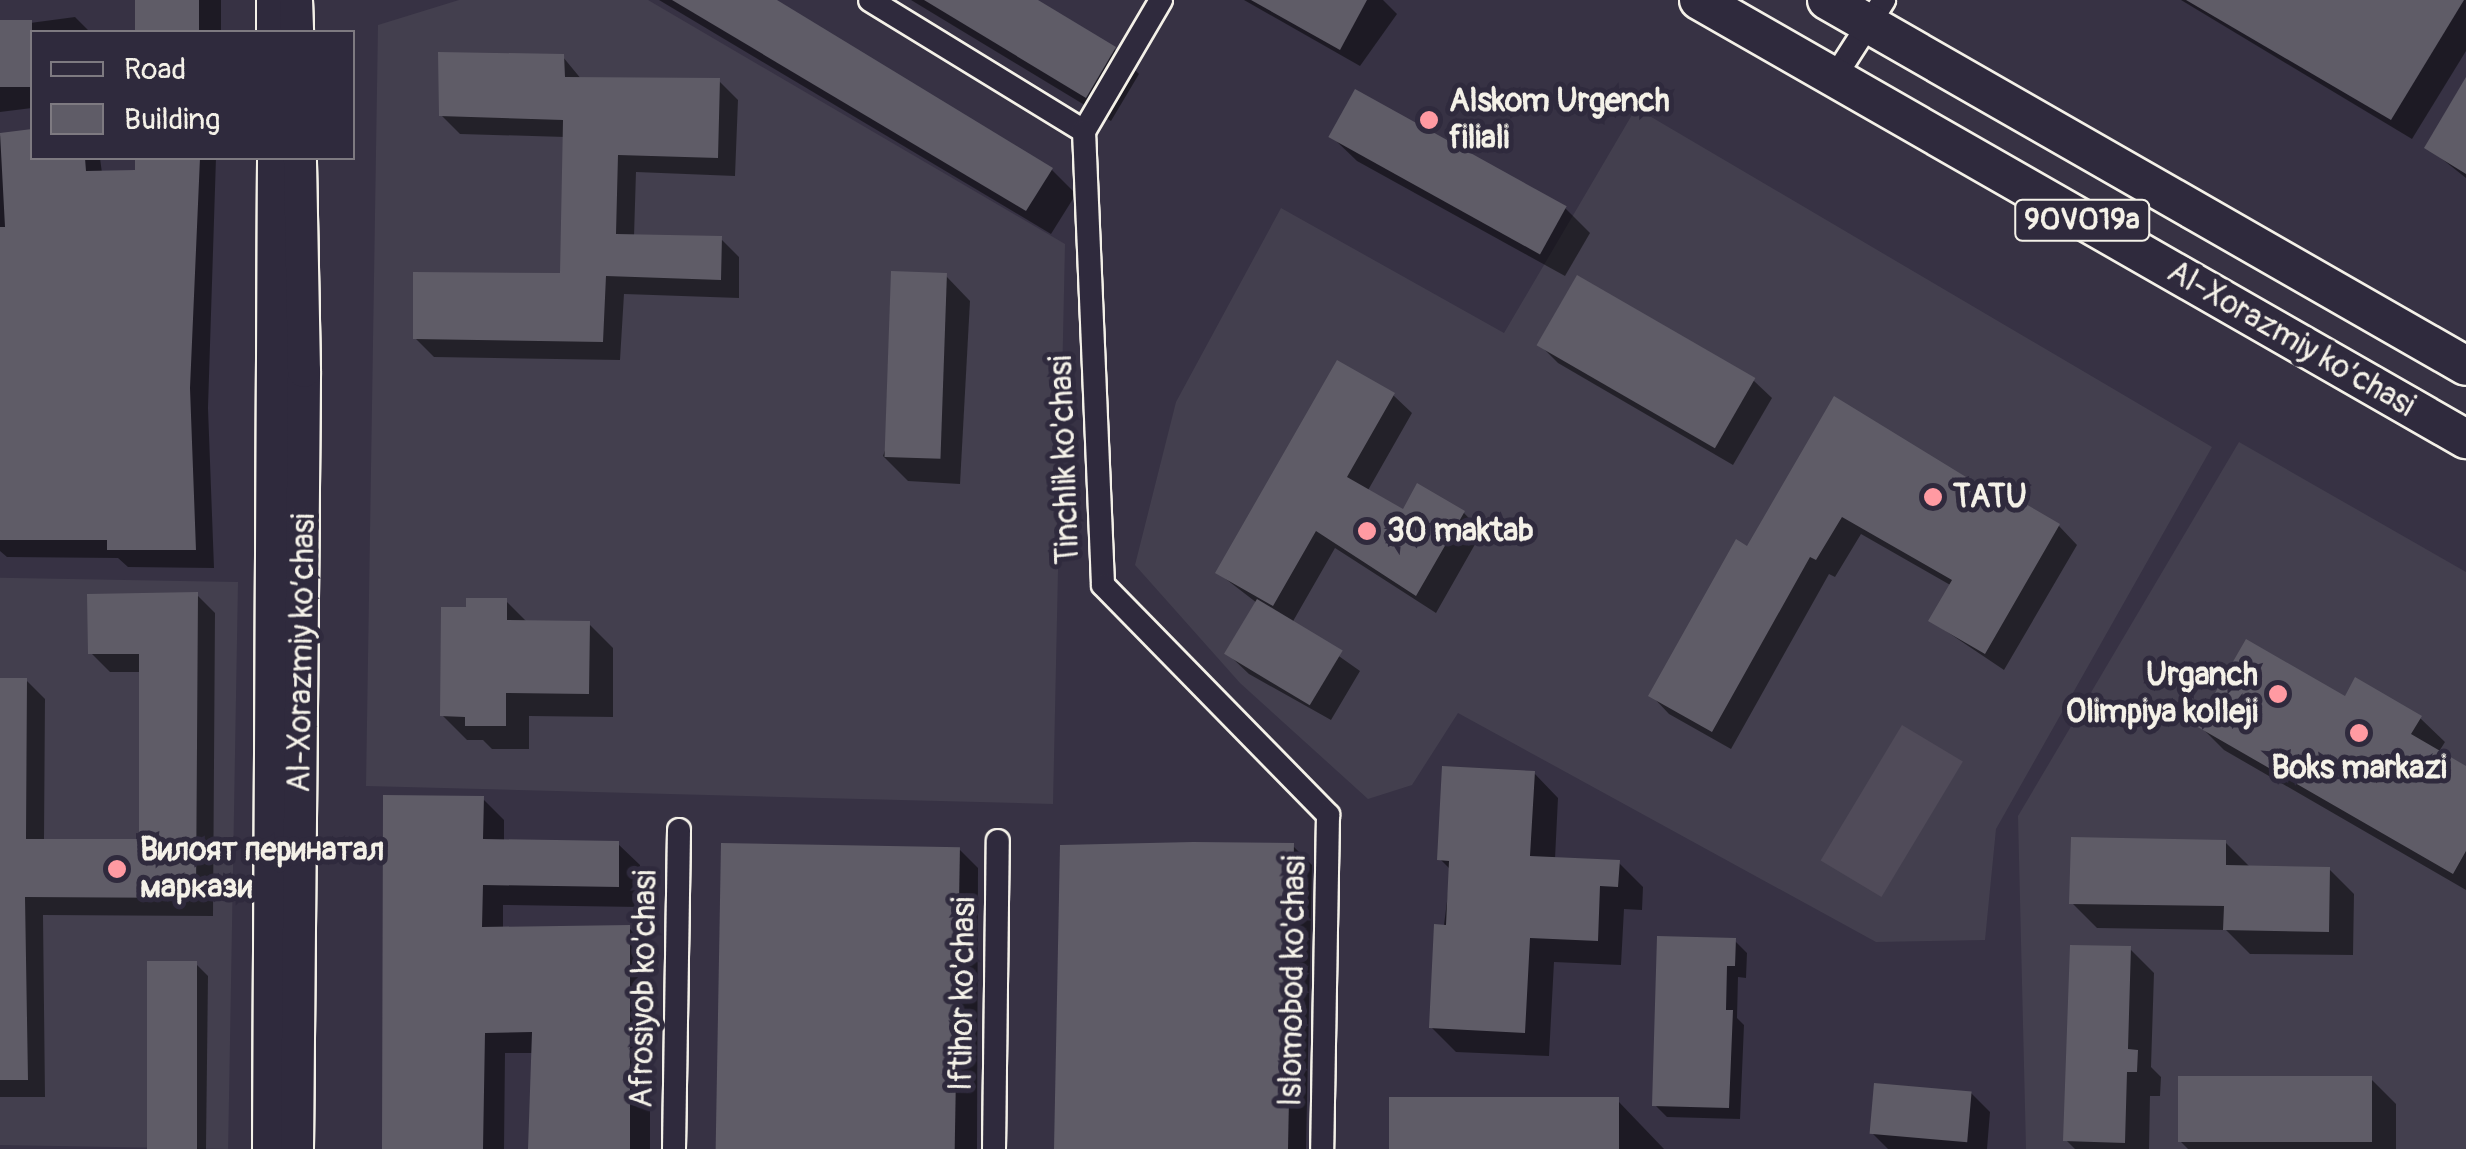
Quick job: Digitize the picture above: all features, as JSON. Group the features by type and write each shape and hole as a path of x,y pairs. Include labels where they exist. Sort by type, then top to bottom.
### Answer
{"main road":[{"path":"273,0 273,30"},
{"path":"296,0 297,30"},
{"name":"Al-Xorazmiy ko’chasi","path":"1699,0 2466,439"},
{"name":"Al-Xorazmiy ko’chasi","path":"1827,0 1877,13 2466,366"},
{"name":"Al-Xorazmiy ko’chasi","path":"269,1149 274,160"},
{"name":"Al-Xorazmiy ko’chasi","path":"297,1149 304,371 300,160"}],"street":[{"path":"870,0 1084,131 1160,0"},
{"path":"1834,78 1877,13"},
{"name":"Tinchlik ko'chasi","path":"1084,131 1103,585 1328,814"},
{"name":"Islomobod ko'chasi","path":"1322,1149 1328,814"},
{"name":"Afrosiyob ko'chasi","path":"674,1149 679,830"},
{"name":"Iftihor ko'chasi","path":"994,1149 998,841"}],"shaded area":[{"path":"459,0 648,0 1065,244 1053,804 366,786 378,25"},
{"path":"1636,108 2212,447 1996,829 1985,940 1876,942 1458,713 1412,785 1368,799 1240,683 1135,565 1176,402 1281,208 1504,333"},
{"name":"Urganch Olimpiya kolleji","path":"2239,442 2466,572 2466,1149 2026,1149 2018,816"},
{"name":"Вилоят перинатал маркази","path":"0,578 238,582 228,1149 0,1145"},
{"path":"1902,725 1963,762 1881,897 1821,860"}],"building":[{"path":"135,0 199,0 199,30 135,30"},
{"path":"672,0 777,0 1053,168 1026,211"},
{"path":"924,0 1038,0 1116,47 1086,98"},
{"path":"1251,0 1367,0 1340,50"},
{"path":"2186,0 2464,0 2391,120"},
{"path":"0,20 32,20 30,87 0,87"},
{"path":"438,52 564,54 565,77 720,78 718,158 618,155 616,234 722,236 721,280 606,276 603,342 413,339 413,272 560,273 563,120 439,116"},
{"path":"2466,77 2466,174 2424,148"},
{"path":"1355,89 1567,206 1540,254 1328,137"},
{"path":"30,129 30,160 85,160 86,171 135,170 135,160 200,160 190,388 196,550 107,550 107,540 0,540 0,227 5,227 0,133"},
{"path":"891,271 947,273 940,459 885,457"},
{"path":"1577,275 1755,378 1715,448 1536,345"},
{"path":"1337,360 1395,393 1347,477 1403,509 1417,483 1465,511 1416,596 1316,531 1273,606 1215,573"},
{"path":"1834,396 1997,496 2000,489 2060,524 1985,654 1928,621 1952,580 1842,517 1816,560 1810,557 1712,732 1648,696 1736,539 1747,546"},
{"path":"198,592 196,898 25,897 28,1080 0,1080 0,678 27,678 26,839 139,839 139,654 88,654 87,594"},
{"path":"466,598 507,598 507,620 590,621 589,694 506,693 506,726 465,726 465,717 440,716 441,607 466,607"},
{"path":"1257,599 1343,651 1310,705 1224,654"},
{"path":"2246,639 2345,696 2355,677 2422,716 2411,734 2466,766 2466,851 2453,874 2196,726"},
{"path":"1442,766 1535,771 1530,856 1620,860 1618,887 1600,886 1598,941 1530,938 1525,1033 1429,1028 1434,924 1446,925 1449,861 1437,860"},
{"path":"383,795 484,796 483,839 619,841 619,887 483,885 482,927 630,925 630,1149 528,1149 532,1032 485,1033 483,1149 382,1149"},
{"path":"2071,837 2226,840 2226,865 2330,867 2329,932 2223,930 2224,906 2069,904"},
{"path":"721,843 960,847 955,1149 716,1149"},
{"path":"1294,843 1288,1149 1054,1149 1060,845"},
{"path":"1657,936 1736,938 1735,966 1727,966 1726,1010 1733,1010 1729,1108 1652,1106"},
{"path":"2070,945 2131,946 2128,1049 2138,1050 2137,1072 2127,1072 2125,1143 2063,1141"},
{"path":"147,961 197,961 197,1149 147,1149"},
{"path":"2178,1076 2372,1076 2372,1142 2178,1142"},
{"path":"1874,1083 1972,1092 1967,1142 1870,1134"},
{"path":"1389,1097 1619,1097 1619,1149 1389,1149"}],"place":[{"name":"Alskom Urgench filiali","path":"1429,120"},
{"name":"TATU","path":"1933,497"},
{"name":"30 maktab","path":"1367,531"},
{"name":"Urganch Olimpiya kolleji","path":"2278,694"},
{"name":"Boks markazi","path":"2359,733"},
{"name":"Вилоят перинатал маркази","path":"117,869"}]}
